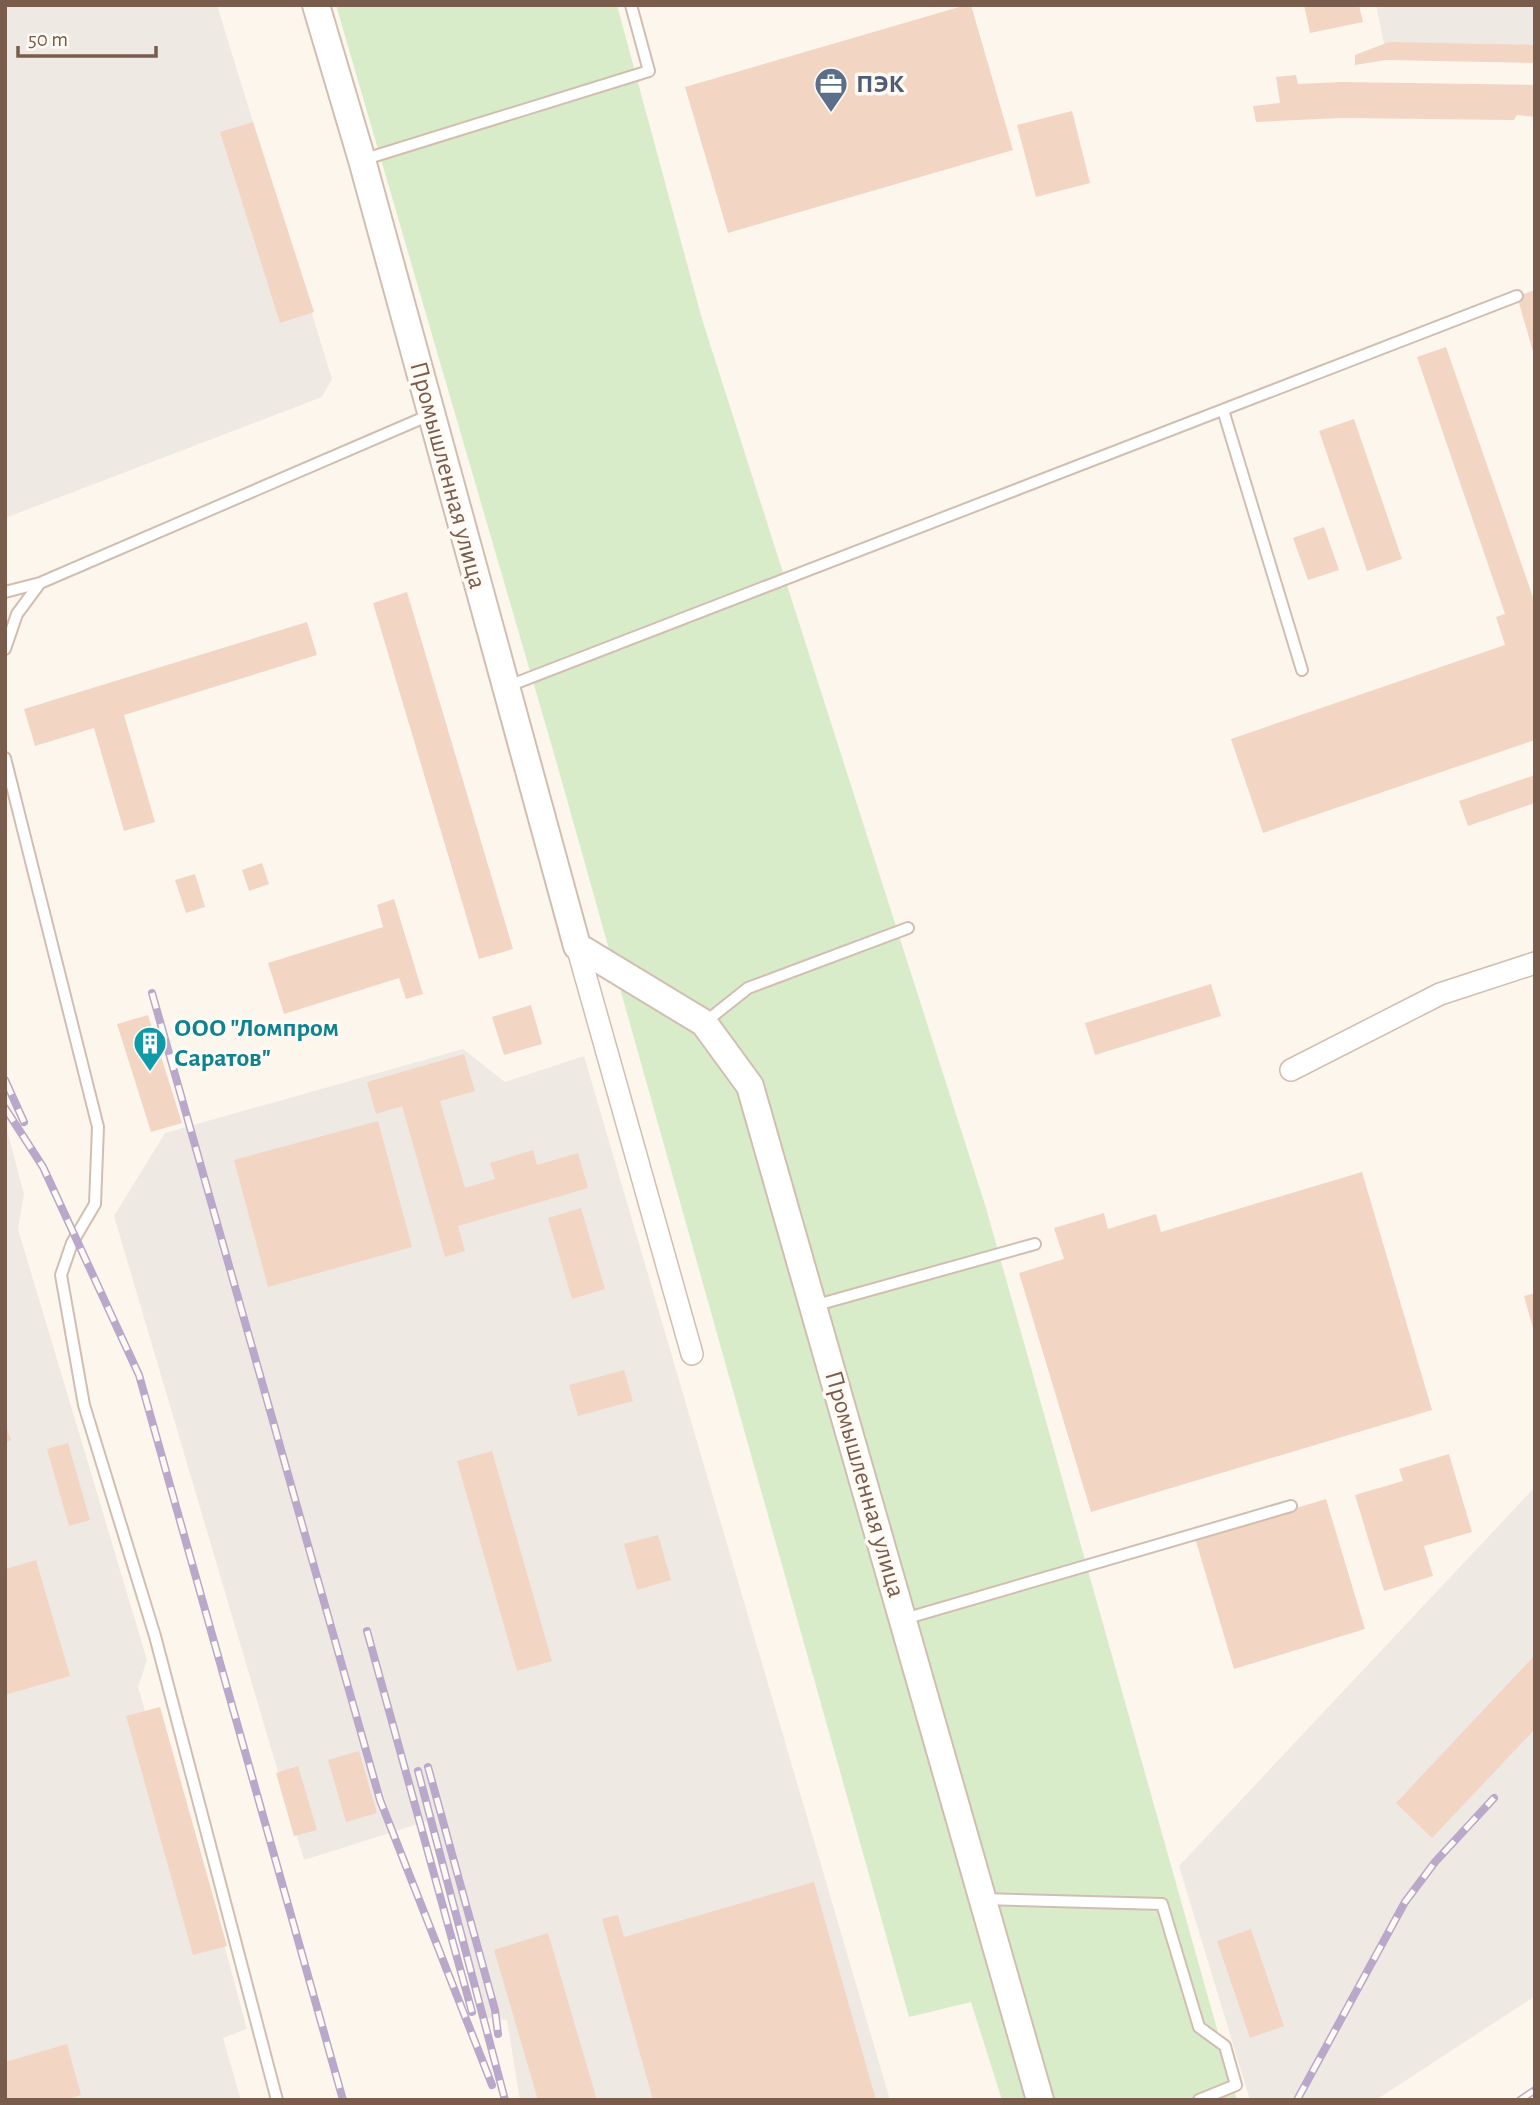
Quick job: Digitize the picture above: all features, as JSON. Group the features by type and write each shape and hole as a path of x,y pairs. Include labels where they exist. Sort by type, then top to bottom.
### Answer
{"street":[{"name":"Промышленная улица","path":"316,5 362,160 577,946 692,1354"},
{"name":"Промышленная улица","path":"577,946 704,1023 750,1086 1040,2100"},
{"path":"1291,1070 1440,994 1535,963"}],"lane":[{"path":"362,160 649,71 631,5"},
{"path":"506,687 1517,296"},
{"path":"1223,410 1302,670"},
{"path":"5,592 40,583 432,414"},
{"path":"5,649 18,614 40,583"},
{"path":"5,758 98,1127 95,1204 72,1243 61,1275 84,1405 155,1636 277,2100"},
{"path":"704,1023 748,988 908,928"},
{"path":"813,1306 1034,1244"},
{"path":"904,1619 1291,1506"},
{"path":"982,1899 1162,1904 1199,2027 1224,2046 1236,2085 1199,2100"}],"shaded area":[{"path":"5,5 217,5 332,379 322,397 5,518"},
{"path":"1376,5 1535,5 1535,45 1384,44"},
{"path":"463,1049 505,1082 584,1056 890,2100 520,2100 507,2020 487,2018 434,1819 304,1860 114,1216 165,1133"},
{"path":"5,1123 24,1194 18,1229 147,1660 138,1687 145,1711 160,1707 247,2029 223,2038 241,2100 5,2100"},
{"path":"1535,1487 1535,1996 1376,2100 1250,2100 1179,1866"}],"green space":[{"path":"336,5 617,5 702,319 986,1208 1237,2100 1002,2100 971,2002 909,2017 555,757"}],"building":[{"path":"971,5 1013,150 728,233 685,87"},
{"path":"1304,5 1359,5 1363,22 1310,33"},
{"path":"1389,42 1535,45 1535,63 1386,60 1355,65 1355,55"},
{"path":"1296,75 1298,84 1342,82 1535,85 1535,117 1517,115 1514,120 1341,118 1256,122 1253,106 1280,103 1276,77"},
{"path":"1072,111 1090,183 1036,197 1017,125"},
{"path":"253,122 314,312 280,323 220,132"},
{"path":"1535,290 1535,355 1534,355 1517,296"},
{"path":"1446,347 1535,603 1535,740 1263,833 1231,739 1505,645 1496,617 1505,614 1417,357"},
{"path":"1354,419 1402,559 1367,571 1319,431"},
{"path":"1324,527 1339,570 1308,580 1293,538"},
{"path":"407,592 513,949 479,959 373,603"},
{"path":"307,622 317,655 124,715 155,822 124,831 94,728 35,746 24,709"},
{"path":"1535,775 1535,803 1468,826 1459,801"},
{"path":"262,863 269,884 249,891 242,870"},
{"path":"195,874 205,907 186,913 175,880"},
{"path":"394,899 423,994 406,999 399,978 284,1014 268,963 383,927 377,905"},
{"path":"1211,984 1221,1016 1095,1055 1085,1023"},
{"path":"531,1005 542,1044 504,1055 492,1017"},
{"name":"ООО \"Ломпром Саратов\"","path":"148,1015 182,1123 151,1132 117,1024"},
{"path":"464,1054 475,1091 440,1101 465,1188 495,1179 490,1163 533,1150 537,1165 578,1153 588,1188 458,1226 465,1251 445,1257 402,1106 376,1114 367,1082"},
{"path":"378,1121 412,1247 268,1287 234,1160"},
{"path":"1362,1172 1432,1410 1091,1512 1019,1273 1064,1259 1054,1228 1104,1213 1108,1229 1156,1214 1161,1232"},
{"path":"581,1208 605,1289 572,1299 548,1218"},
{"path":"1535,1293 1535,1332 1534,1332 1524,1296"},
{"path":"624,1370 633,1401 578,1416 569,1385"},
{"path":"5,1424 11,1440 5,1442"},
{"path":"68,1443 90,1520 69,1526 47,1449"},
{"path":"492,1451 552,1661 517,1671 457,1461"},
{"path":"1449,1454 1472,1532 1424,1546 1433,1576 1384,1591 1355,1495 1403,1481 1399,1469"},
{"path":"1326,1499 1365,1629 1234,1669 1195,1538"},
{"path":"658,1535 671,1580 637,1590 624,1544"},
{"path":"36,1560 70,1676 5,1695 5,1569"},
{"path":"1535,1655 1535,1729 1432,1838 1396,1803"},
{"path":"160,1707 227,1946 193,1955 126,1716"},
{"path":"359,1751 377,1813 346,1822 328,1760"},
{"path":"298,1766 317,1830 294,1836 276,1773"},
{"path":"814,1882 876,2100 653,2100 602,1919 618,1915 624,1937"},
{"path":"1251,1929 1284,2026 1250,2038 1217,1941"},
{"path":"548,1933 597,2100 538,2100 494,1950"},
{"path":"67,2044 81,2095 65,2100 5,2100 5,2062"}],"railway":[{"path":"152,993 380,1800 492,2085"},
{"path":"5,1080 24,1122"},
{"path":"5,1108 43,1167 139,1375 343,2100"},
{"path":"367,1631 472,2012"},
{"path":"428,1767 495,2010 498,2034"},
{"path":"418,1771 505,2100"},
{"path":"1297,2100 1405,1902 1435,1862 1494,1798"},
{"path":"1520,2100 1535,2090"}],"place":[{"name":"ПЭК","path":"831,114"},
{"name":"ООО \"Ломпром Саратов\"","path":"150,1073"}]}
